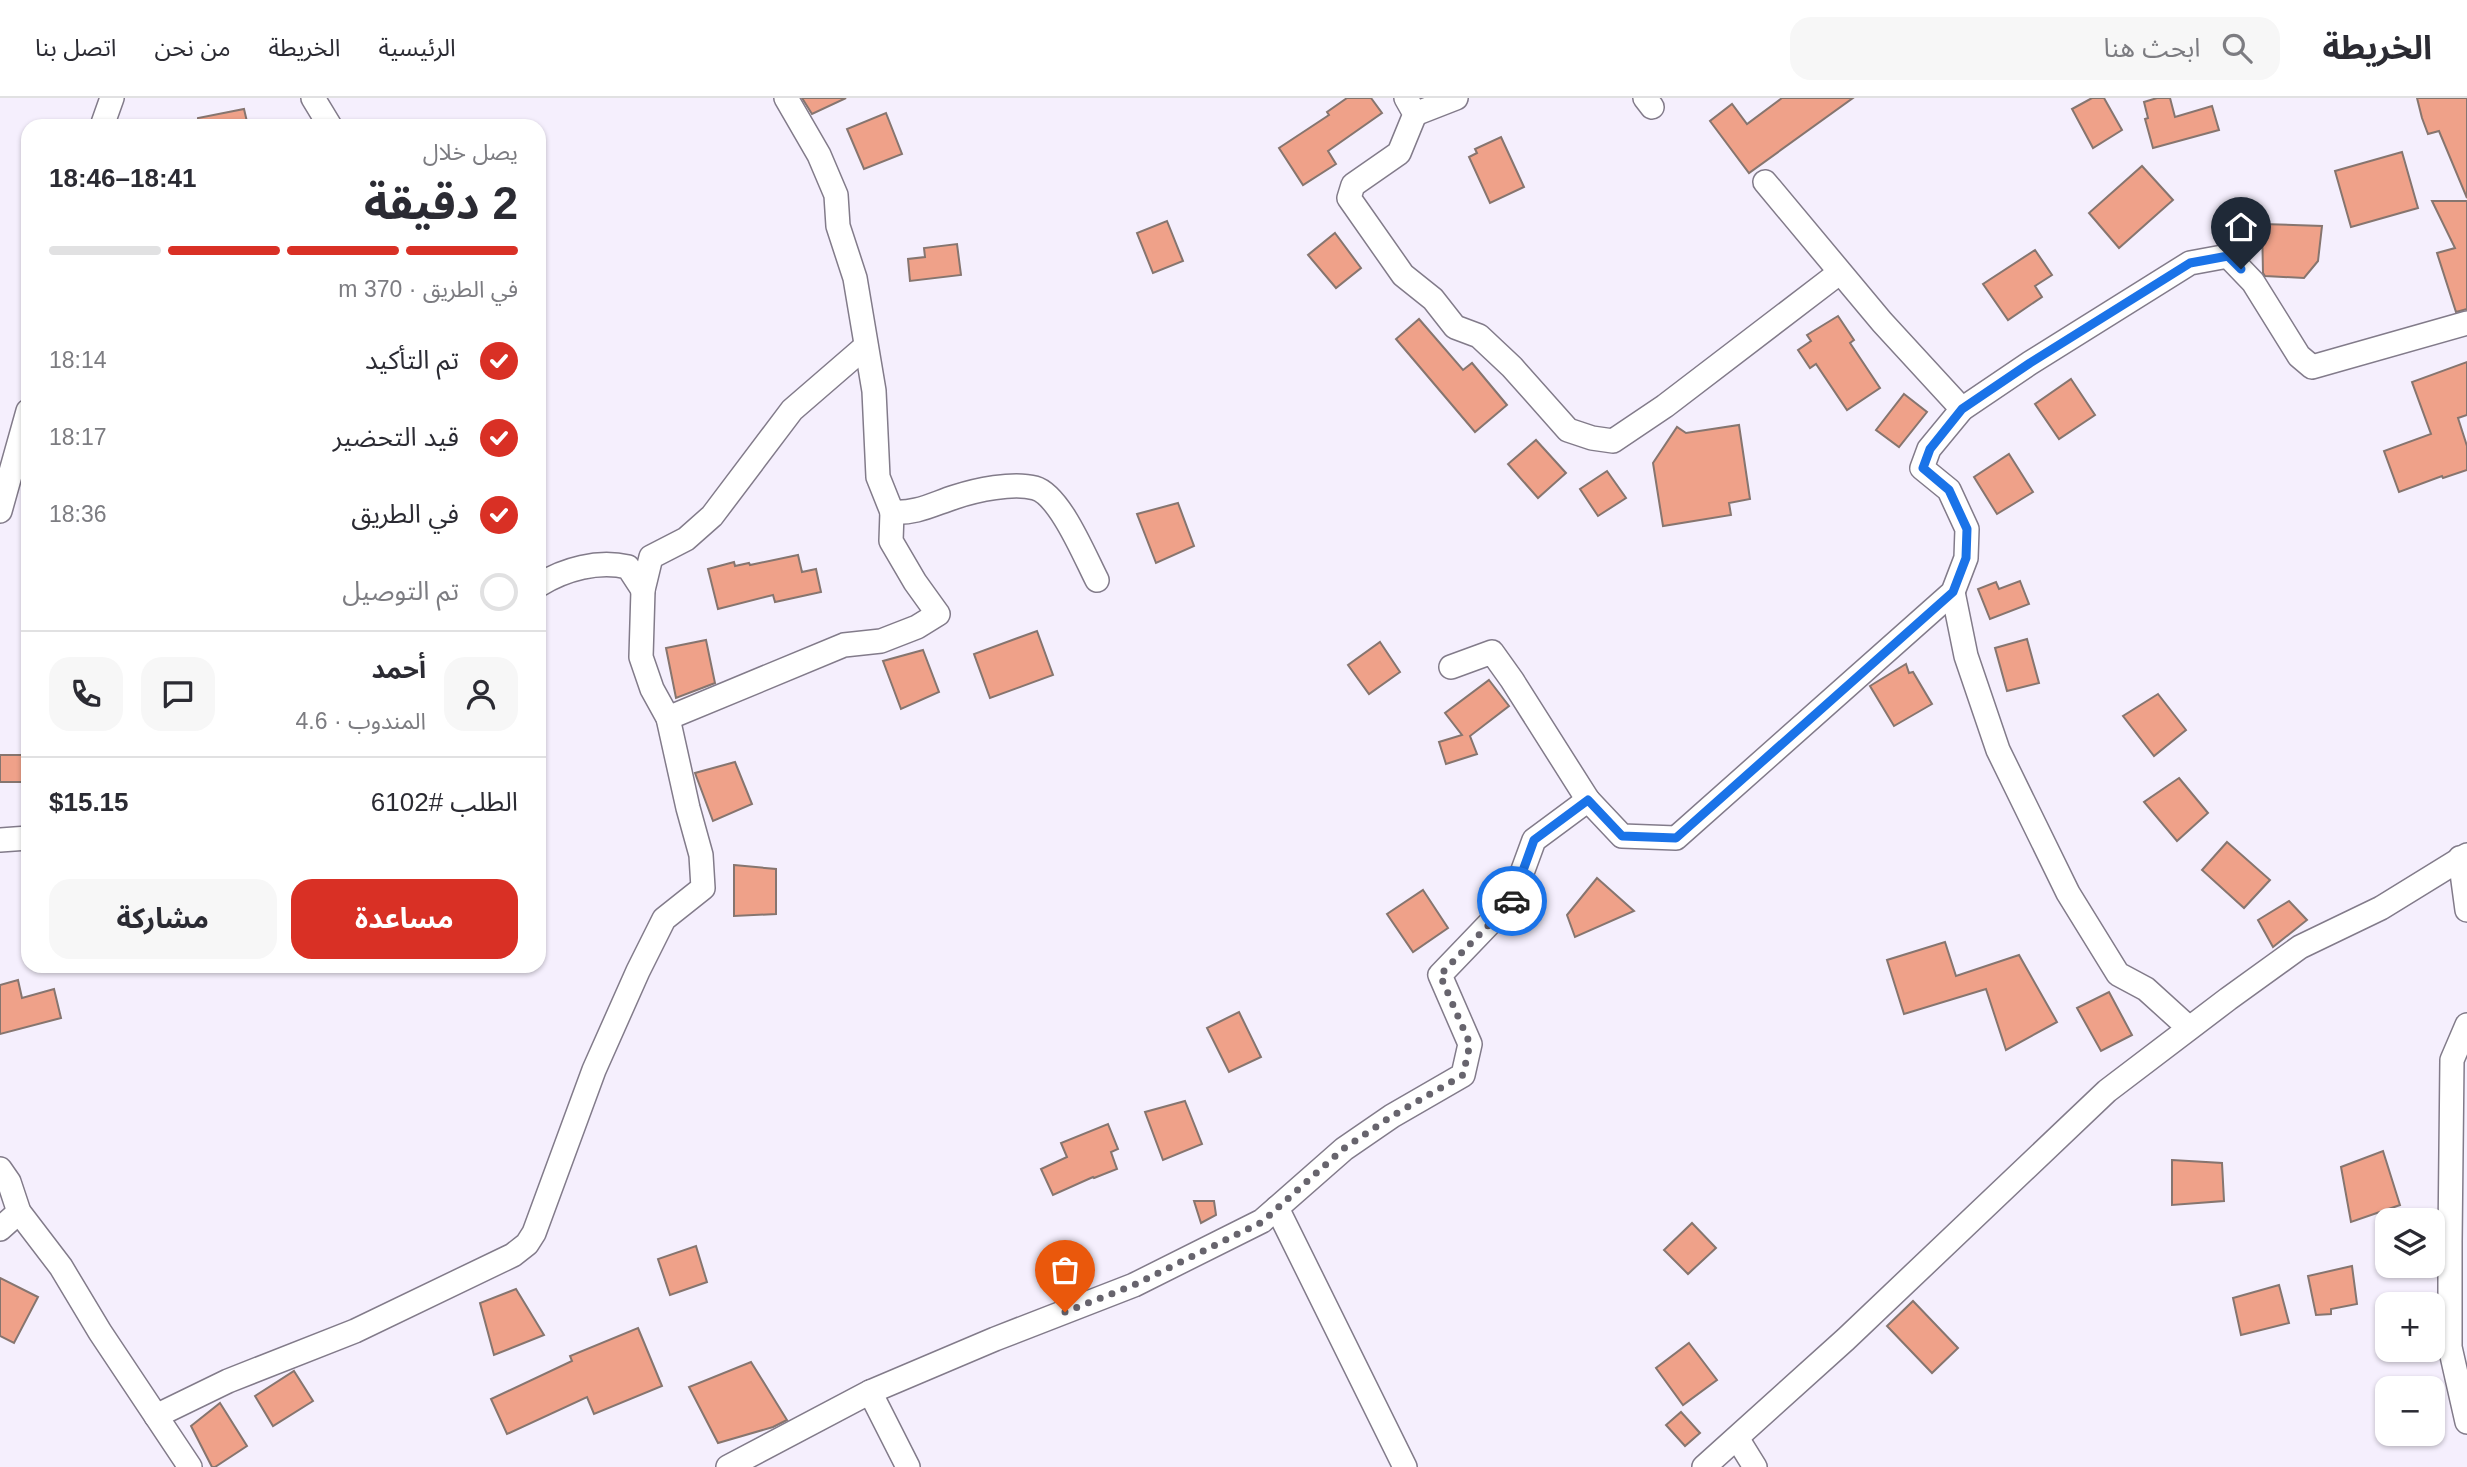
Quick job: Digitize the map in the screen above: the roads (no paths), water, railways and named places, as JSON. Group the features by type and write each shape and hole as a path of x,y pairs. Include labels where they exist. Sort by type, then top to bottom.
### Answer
{"street":[{"path":"104,119 111,98"},
{"path":"313,98 326,119"},
{"path":"668,718 844,645 881,641 917,628 938,614 915,583 891,541 892,512 878,477 874,391 855,278 838,226 836,195 820,155 786,98"},
{"path":"1456,98 1410,106 1399,153 1353,185 1349,198 1403,275 1433,299 1455,327 1479,336 1512,367 1568,430 1612,441 1665,406 1839,272"},
{"path":"1765,182 1839,272 1962,409"},
{"path":"1451,667 1492,652 1588,800 1622,836 1676,838 1953,592 1966,558 1967,529 1949,490 1923,468 1930,449 1962,409 2030,363 2190,263 2228,256 2253,282 2299,356 2312,367 2467,323"},
{"path":"156,1416 228,1381 355,1331 513,1255 527,1244 534,1233 594,1070 638,971 664,919 703,888 701,855 668,718 652,690 641,657 643,590 651,558 685,538 712,516 792,411 866,346"},
{"path":"0,511 21,436"},
{"path":"892,512 921,510 956,497 1002,486 1036,488 1059,505 1097,580"},
{"path":"546,581 555,575 608,563 628,567 643,590"},
{"path":"1953,592 1966,656 1998,750 2068,893 2118,974 2146,989 2189,1028"},
{"path":"727,1467 870,1392 995,1339 1134,1285 1262,1222 1343,1149 1392,1116 1463,1075 1470,1044 1440,975 1512,901 1534,840 1588,800"},
{"path":"0,840 21,838"},
{"path":"1704,1467 1846,1339 2107,1091 2189,1028 2300,947 2381,908 2464,857 2467,910"},
{"path":"2467,1025 2452,1060 2450,1147 2458,1347 2467,1422"},
{"path":"0,1169 9,1182 19,1212 61,1267 100,1332 190,1467"},
{"path":"1278,1208 1405,1467"},
{"path":"0,1230 19,1212"},
{"path":"870,1392 908,1467"},
{"path":"1737,1438 1755,1467"}]}
